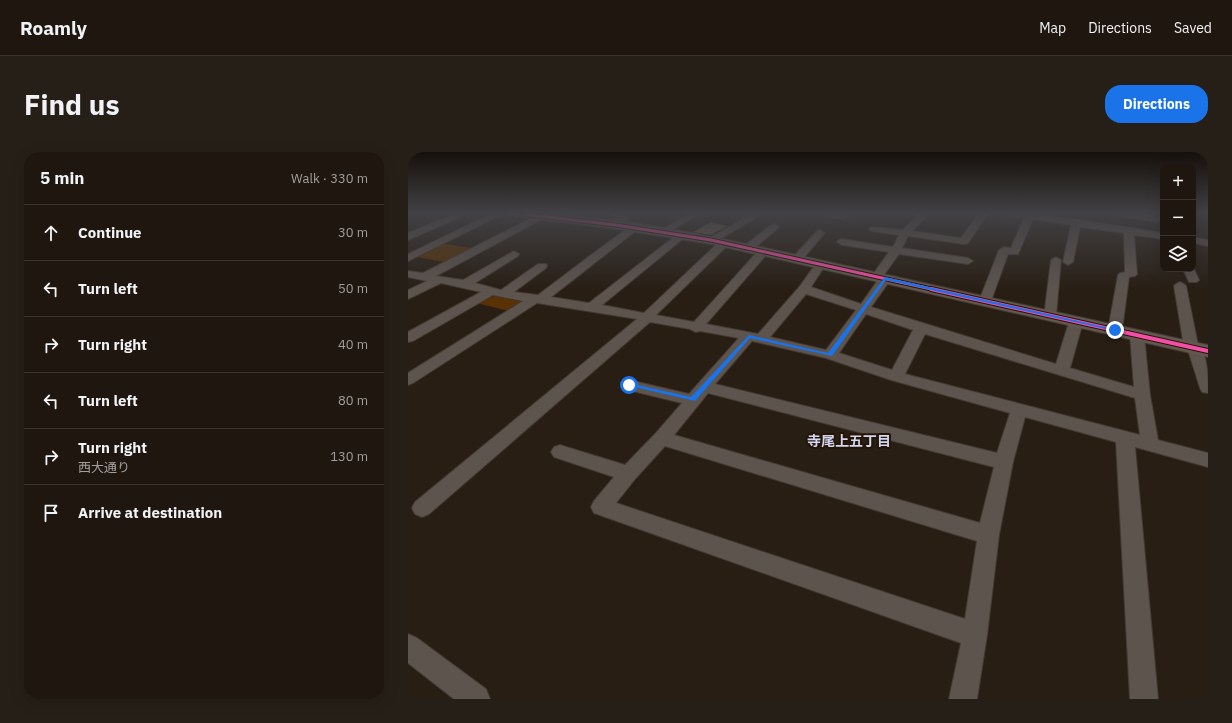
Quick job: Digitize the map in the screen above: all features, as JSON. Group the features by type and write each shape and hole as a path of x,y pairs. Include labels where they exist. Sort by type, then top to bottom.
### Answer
{"street":[{"path":"408,258 449,239"},
{"path":"408,295 431,278 499,239"},
{"path":"408,380 538,299 582,268 595,256 619,239"},
{"path":"592,307 678,239"},
{"path":"700,239 821,264 1198,349"},
{"path":"422,508 647,317 723,239"},
{"path":"748,248 760,239"},
{"path":"797,259 815,239"},
{"path":"830,355 862,309 902,239"},
{"path":"946,239 964,241 966,239"},
{"path":"985,301 1004,250 1014,252 1020,239"},
{"path":"1068,262 1073,239"},
{"path":"1115,330 1127,274 1129,239"},
{"path":"1196,241 1207,245"},
{"path":"442,242 481,248"},
{"path":"842,242 968,261"},
{"path":"696,328 763,252"},
{"path":"465,284 514,254"},
{"path":"1050,316 1056,260"},
{"path":"821,264 804,289 699,393 662,438 628,474 601,507 975,635"},
{"path":"408,338 497,292 542,266"},
{"path":"408,274 465,284 497,292 647,317 696,328 755,338 830,355 896,377 1208,460"},
{"path":"1180,286 1208,388"},
{"path":"804,289 921,328 1142,395"},
{"path":"1062,370 1076,322"},
{"path":"896,377 921,328"},
{"path":"1137,335 1142,395 1150,445"},
{"path":"629,385 699,393 1004,462"},
{"path":"963,699 975,635 988,535 1004,462 1019,409"},
{"path":"662,438 988,535"},
{"path":"1125,438 1144,699"},
{"path":"560,452 628,474"},
{"path":"408,647 476,699"}],"shaded area":[{"path":"441,243 477,249 449,263 413,256"},
{"path":"495,296 520,301 521,304 509,311 476,303"}],"transit line":[{"path":"702,239 1208,351"}],"district":[{"name":"寺尾上五丁目","path":"849,441"}],"route":[{"path":"629,385 692,400 749,336 830,355 885,279 1115,330"}]}
